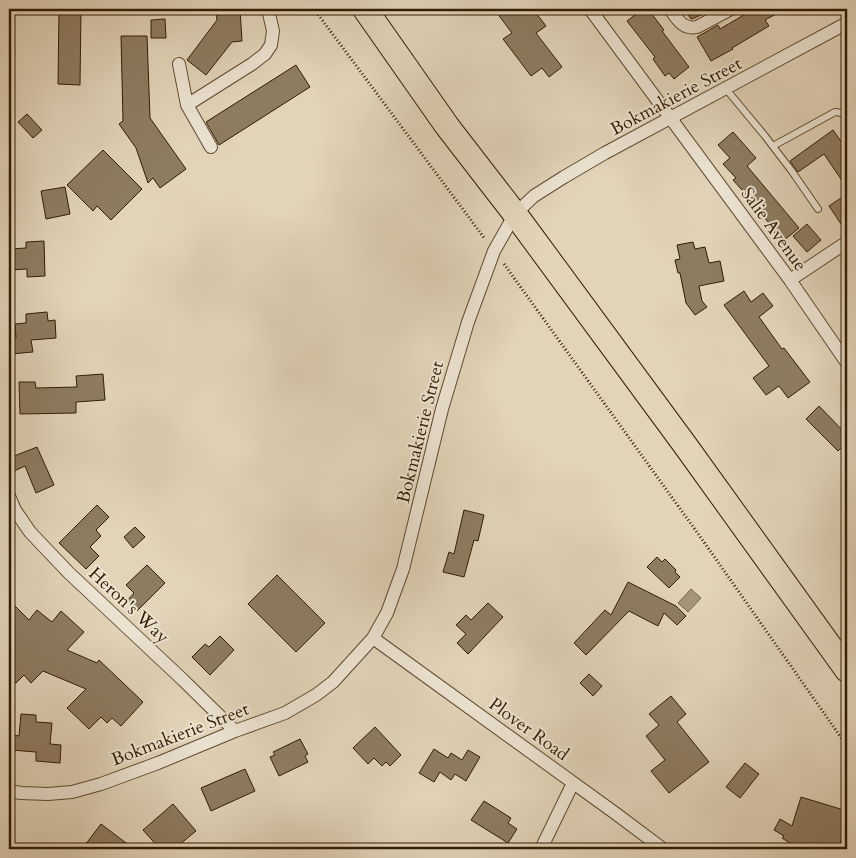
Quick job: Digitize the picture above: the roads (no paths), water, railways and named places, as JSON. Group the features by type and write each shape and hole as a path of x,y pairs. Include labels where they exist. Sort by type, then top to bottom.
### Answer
{"highway":[{"path":"365,9 447,126 691,452 847,670"}],"street":[{"path":"187,105 265,54 271,45 273,31 268,9"},
{"name":"Salie Avenue","path":"590,9 790,280 847,363"},
{"path":"670,9 678,20 690,28 697,27 730,9"},
{"name":"Bokmakierie Street","path":"9,790 21,793 48,794 72,792 101,784 285,713 334,682 374,638 387,613 403,569 442,408 468,322 494,251 514,214 534,196 564,177 847,23"},
{"path":"178,64 187,105 211,147"},
{"path":"790,280 847,242"},
{"name":"Heron's Way","path":"9,496 15,510 30,532 68,573 235,731"},
{"name":"Plover Road","path":"374,638 663,849"},
{"path":"541,849 573,783"}],"lane":[{"path":"726,89 773,146 818,209"},
{"path":"773,146 835,112 847,117"}]}
